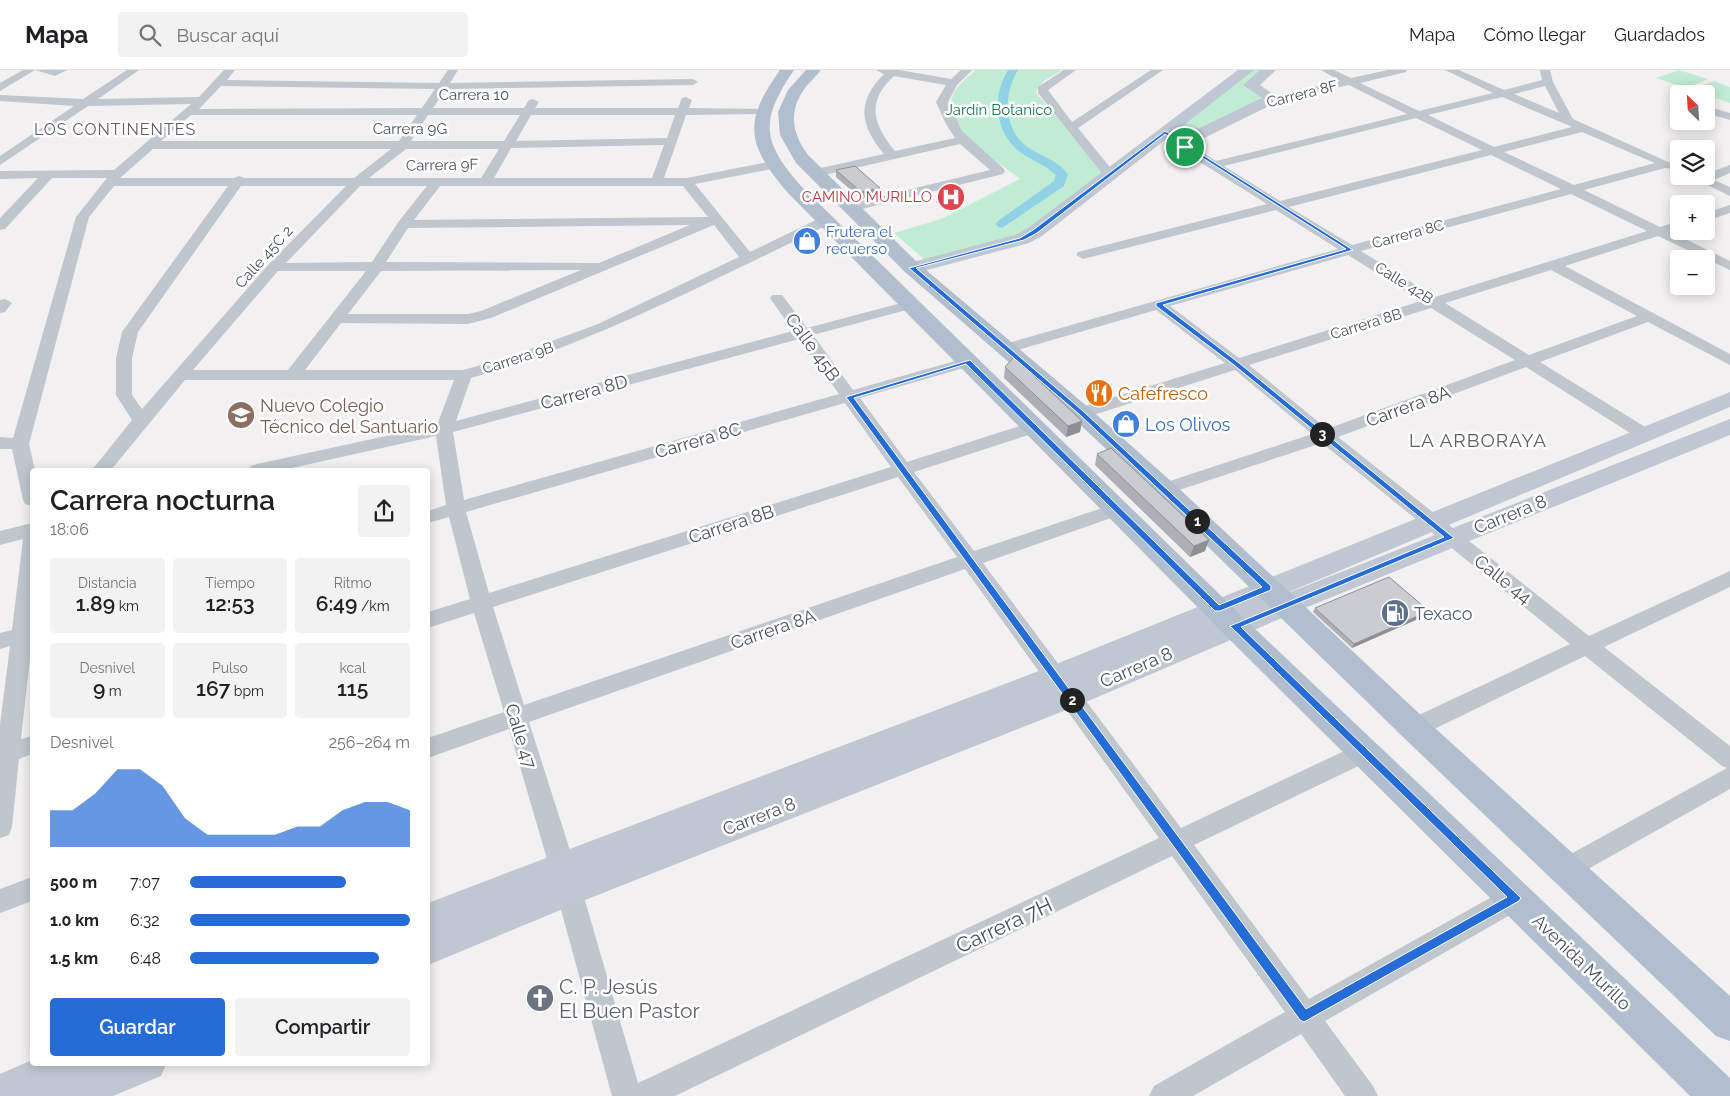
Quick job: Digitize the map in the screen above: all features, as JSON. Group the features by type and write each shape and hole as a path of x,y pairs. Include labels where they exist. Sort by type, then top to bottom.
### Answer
{"main road":[{"name":"Avenida Murillo","path":"787,70 771,91 761,112 760,137 773,165 909,305 1035,427 1226,618 1516,898 1713,1094"},
{"path":"814,70 802,82 789,101 786,123 792,148 816,173 912,268 1007,348 1164,489 1414,728 1730,1022"}],"street":[{"path":"0,88 30,70"},
{"path":"40,70 58,71"},
{"path":"0,161 134,70"},
{"path":"30,491 20,444 83,217 113,178 202,100 230,70"},
{"name":"Calle 45C 2","path":"103,468 141,420 183,375 274,267 357,182 402,146 453,70"},
{"path":"486,181 552,70"},
{"path":"657,181 697,70"},
{"path":"850,208 999,171 961,140 945,112 942,102 953,83 967,70"},
{"path":"1071,70 1042,88 1043,93 1109,174"},
{"path":"1072,127 1158,70"},
{"path":"912,268 1022,239 1035,232 1247,70"},
{"path":"1269,70 1250,84 1272,99"},
{"path":"1326,70 1730,266"},
{"name":"Carrera 8F","path":"1180,144 1272,99 1402,70"},
{"path":"1450,70 1670,166"},
{"path":"1544,70 1548,82 1569,122"},
{"path":"892,156 872,129 870,108 875,88 889,71 953,83"},
{"path":"218,83 444,86 693,82"},
{"path":"1215,165 1548,82"},
{"path":"0,98 87,103 202,100"},
{"name":"Carrera 10","path":"187,112 761,112"},
{"path":"1715,112 1730,117"},
{"path":"1083,255 1583,128"},
{"name":"Calle 42B","path":"1165,132 1180,144 1644,434"},
{"path":"816,173 961,140"},
{"name":"Carrera 9G","path":"148,146 508,145 671,141"},
{"path":"0,146 18,147"},
{"name":"Carrera 9F","path":"0,175 49,174 113,178 357,182 687,182 773,165"},
{"name":"Carrera 8C","path":"1007,348 1350,250 1573,190 1670,168"},
{"path":"1715,173 1730,169"},
{"path":"0,226 49,174"},
{"path":"141,420 124,395 124,358 130,332 239,180"},
{"path":"293,375 377,266 404,224 436,182"},
{"path":"687,182 713,220 748,257"},
{"path":"1714,185 1730,192"},
{"path":"1715,214 1730,209"},
{"path":"404,224 713,220"},
{"path":"337,318 468,319 486,315 713,220"},
{"name":"Carrera 9B","path":"183,375 464,375 508,364 544,351 647,306 826,221"},
{"name":"Carrera 8B","path":"1081,413 1670,228"},
{"path":"1553,265 1730,360"},
{"path":"274,267 604,266"},
{"name":"Calle 45B","path":"777,298 1363,1096"},
{"name":"Calle 44","path":"1159,304 1237,364 1440,530 1730,759"},
{"name":"Carrera 8D","path":"266,468 444,429 909,305"},
{"name":"Carrera 8A","path":"1164,489 1325,436 1651,316"},
{"name":"Carrera 8C","path":"430,516 968,362"},
{"name":"Calle 47","path":"464,375 444,429 456,508 481,602 565,878 627,1096"},
{"name":"Carrera 8","path":"1440,530 1644,434 1730,399"},
{"name":"Carrera 8","path":"430,919 565,878 1061,686 1440,530 1730,426"},
{"name":"Carrera 8B","path":"430,619 1035,427"},
{"path":"0,443 20,444"},
{"name":"Carrera 8A","path":"430,747 970,562 1118,509"},
{"path":"0,538 30,530"},
{"path":"0,827 5,753 27,634 30,578"},
{"path":"1414,728 1730,578"},
{"path":"0,641 27,634"},
{"path":"5,753 30,745"},
{"name":"Carrera 7H","path":"643,1096 1365,752"},
{"path":"1567,869 1730,777"},
{"name":"Carrera 8","path":"430,946 565,878"},
{"path":"0,901 30,890"},
{"path":"1164,1096 1516,898"},
{"path":"0,1094 67,1066"},
{"path":"65,1096 137,1066"}],"green space":[{"name":"Jardín Botanico","path":"976,70 1062,70 1044,81 1035,92 1105,172 1020,234 926,261 894,233 941,219 1020,179 972,142 961,131 954,119 951,106 954,93 961,83"},
{"path":"1253,70 1263,70 1247,84 1268,98 1184,139 1173,132"},
{"path":"1679,70 1708,79 1693,85 1677,85 1656,78"},
{"path":"1714,81 1730,87 1730,103 1715,98 1715,85 1704,85"}],"building":[{"path":"855,166 880,188 861,192 836,170"},
{"path":"1014,357 1082,421 1068,426 1005,367"},
{"path":"1111,448 1209,540 1194,546 1097,454"},
{"name":"Texaco","path":"1389,577 1429,611 1354,644 1315,608"}],"waterway":[{"path":"1002,224 1060,183 1062,174 1047,161 1023,149 1009,132 1005,121 1002,100 1007,79 1013,70"}],"place":[{"name":"CAMINO MURILLO","path":"951,197"},
{"name":"Frutera el recuerso","path":"807,241"},
{"name":"Cafefresco","path":"1099,393"},
{"name":"Nuevo Colegio Técnico del Santuario","path":"241,415"},
{"name":"Los Olivos","path":"1126,424"},
{"name":"Texaco","path":"1395,613"},
{"name":"C. P. Jesús El Buen Pastor","path":"540,998"}],"district":[{"name":"LOS CONTINENTES","path":"115,129"},
{"name":"LA ARBORAYA","path":"1478,440"}],"route":[{"path":"1165,132 1185,147 1350,250 1159,304 1237,364 1450,538 1234,626 1516,898 1304,1016 850,397 968,362 1218,609 1268,588 1081,413 912,268 1022,239 1035,232 1165,132"}]}
